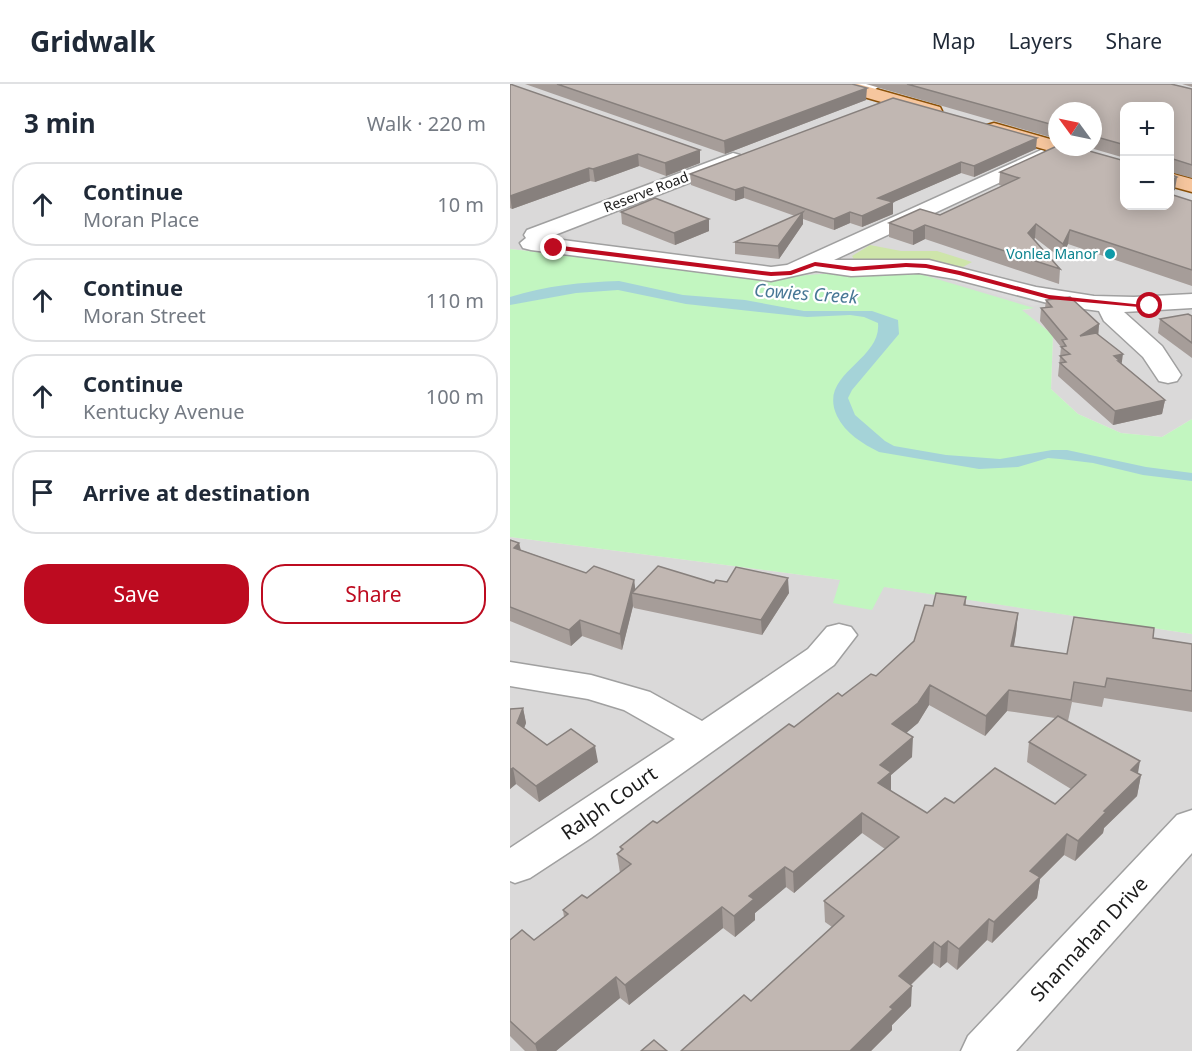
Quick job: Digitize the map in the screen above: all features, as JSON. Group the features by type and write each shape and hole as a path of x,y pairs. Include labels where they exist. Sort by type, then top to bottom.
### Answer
{"main road":[{"path":"839,84 865,87 892,99 947,115"},
{"path":"980,124 1048,144"},
{"path":"1174,180 1192,186"}],"street":[{"path":"856,113 892,99"},
{"path":"693,151 724,162"},
{"path":"518,238 771,274 791,273 815,264 828,254 1048,152"},
{"name":"Reserve Road","path":"518,238 746,154"},
{"path":"815,264 853,269 906,265 926,266 1036,294 1108,303 1150,306 1192,301"},
{"path":"1108,303 1113,316 1153,352 1168,375"},
{"name":"Ralph Court","path":"515,866 576,827 821,657 839,635"},
{"path":"510,674 591,687 637,701 703,738"},
{"name":"Shannahan Drive","path":"986,1051 1192,826"}],"shaded area":[{"path":"510,84 1192,84 1192,419 1162,437 1121,433 1078,414 1051,389 1053,335 1021,310 1032,309 510,249"},
{"path":"917,271 949,271 1046,299 1043,304 1034,306"},
{"path":"510,537 841,580 1192,634 1192,1051 510,1051"}],"green space":[{"path":"870,245 901,251 937,251 972,262 963,267 908,260 879,263 855,261 852,256"},
{"path":"510,249 769,278 900,268 1034,308 1022,310 1053,335 1051,389 1078,414 1121,433 1162,437 1192,419 1192,634 884,587 872,610 833,603 840,580 510,537"}],"water":[{"name":"Cowies Creek","path":"619,281 683,295 745,300 804,311 872,311 898,320 899,334 852,390 848,398 855,415 894,446 946,455 1000,459 1052,450 1067,450 1146,467 1192,473 1192,481 1143,475 1093,463 1060,459 1048,458 1018,467 979,469 879,452 861,442 845,428 837,416 833,402 842,378 862,358 877,336 878,323 864,317 850,315 807,317 686,304 618,290 576,293 510,305 510,297 550,287"}],"building":[{"path":"510,84 700,150 665,163 638,154 593,169 589,168 510,196"},
{"path":"557,84 852,84 867,88 724,141"},
{"path":"907,84 1171,84 1192,89 1192,165 1174,159 1174,102 1120,102 1120,144 1102,139 1102,102 1048,102 1048,123"},
{"path":"893,98 1037,138 974,166 961,162 878,198 893,202 862,216 850,212 834,219 744,187 735,190 690,174"},
{"path":"1048,150 1048,156 1102,155 1120,160 1120,210 1174,210 1174,195 1192,201 1192,270 1070,230 1063,244 1036,224 1028,233 1060,269 925,225 913,231 889,223 920,209 940,215 1019,178 1000,172"},
{"path":"655,198 709,219 674,233 621,212"},
{"path":"803,212 778,246 735,242"},
{"path":"1070,297 1099,324 1080,336 1096,333 1123,354 1114,356 1120,361 1118,361 1165,400 1115,411 1060,363 1066,362 1060,356 1070,354 1061,347 1066,346 1062,340 1067,339 1041,308 1052,307 1046,300"},
{"path":"1188,314 1192,316 1192,343 1160,319"},
{"path":"510,540 519,543 514,548 586,573 594,566 634,580 620,634 580,620 569,630 510,607"},
{"path":"658,566 714,583 716,580 727,582 736,567 788,578 761,620 632,593"},
{"path":"936,593 966,597 964,605 1018,613 1011,646 1067,654 1074,617 1154,628 1153,638 1192,644 1192,691 1107,678 1105,687 1074,682 1071,700 1009,690 986,716 930,685 918,703 892,724 913,737 880,765 891,772 878,783 927,813 945,798 954,803 995,768 1055,804 1086,775 1029,742 1058,716 1140,761 1131,770 1141,775 1104,811 1106,812 1078,841 1067,834 1030,871 1040,877 994,922 989,919 959,949 948,941 941,947 934,942 899,976 912,986 890,1007 893,1009 850,1051 681,1051 744,995 751,1001 844,916 824,901 899,837 862,813 793,872 785,867 749,896 754,899 734,916 722,907 625,985 616,977 535,1044 510,1021 510,940 522,930 534,940 568,914 563,910 582,895 587,898 631,864 617,854 623,849 620,847 653,821 657,823 789,724 794,727 838,693 842,696 871,674 876,676 914,641 925,605 933,606"},
{"path":"523,708 517,723 547,745 571,729 595,746 536,786 513,768 510,770 510,709"},
{"path":"654,1040 667,1051 641,1051"}],"place":[{"name":"Vonlea Manor","path":"1110,254"}],"route":[{"path":"554,248 771,274 791,273 815,264 853,269 906,265 926,266 1049,297 1150,306"}]}
